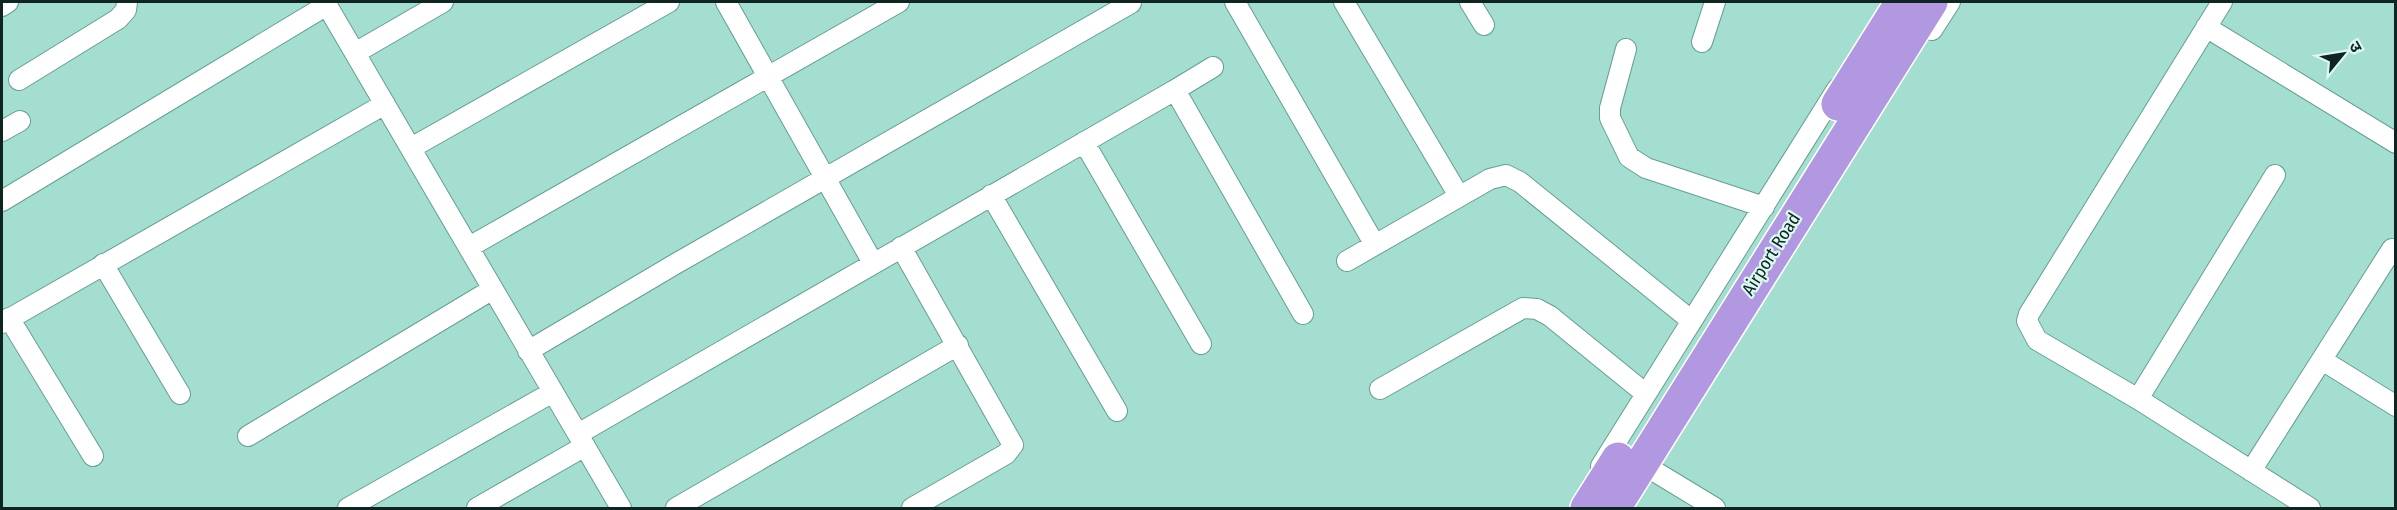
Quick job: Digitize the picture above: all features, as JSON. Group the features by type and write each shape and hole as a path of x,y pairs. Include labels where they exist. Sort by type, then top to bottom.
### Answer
{"highway":[{"name":"Airport Road","path":"1587,508 1902,2"},
{"name":"Airport Road","path":"1614,508 1648,467 1931,2"}],"street":[{"path":"2,6 8,2"},
{"path":"19,81 118,19 126,10 127,2"},
{"path":"355,53 443,2"},
{"path":"411,148 669,2"},
{"path":"726,2 873,263"},
{"path":"469,247 899,2"},
{"path":"1235,2 1375,245"},
{"path":"1344,2 1459,196"},
{"path":"1470,2 1484,25"},
{"path":"1702,42 1715,2"},
{"path":"1574,508 1892,2"},
{"path":"1631,508 1648,467 1950,2"},
{"path":"2222,2 2028,314 2027,321 2037,340 2138,399 2310,508"},
{"path":"2,201 326,3 621,508"},
{"path":"528,351 1131,3"},
{"path":"2206,27 2396,143"},
{"path":"1626,49 1610,113 1614,128 1633,161 1646,168 1764,207"},
{"path":"477,508 582,440 873,263 1213,67"},
{"path":"1175,90 1303,314"},
{"path":"93,456 5,321 385,104"},
{"path":"2,131 20,121"},
{"path":"1084,142 1201,344"},
{"path":"2138,399 2276,175"},
{"path":"1347,261 1498,176 1514,178 1692,321"},
{"path":"991,195 1117,411"},
{"path":"901,247 1012,441 1012,448 1006,454 912,508"},
{"path":"2252,471 2392,249"},
{"path":"103,264 180,394"},
{"path":"248,436 493,289"},
{"path":"1380,389 1513,311 1523,308 1537,309 1550,316 1646,394"},
{"path":"676,508 957,345"},
{"path":"2322,360 2396,406"},
{"path":"348,508 554,392"},
{"path":"1648,467 1715,508"}]}
